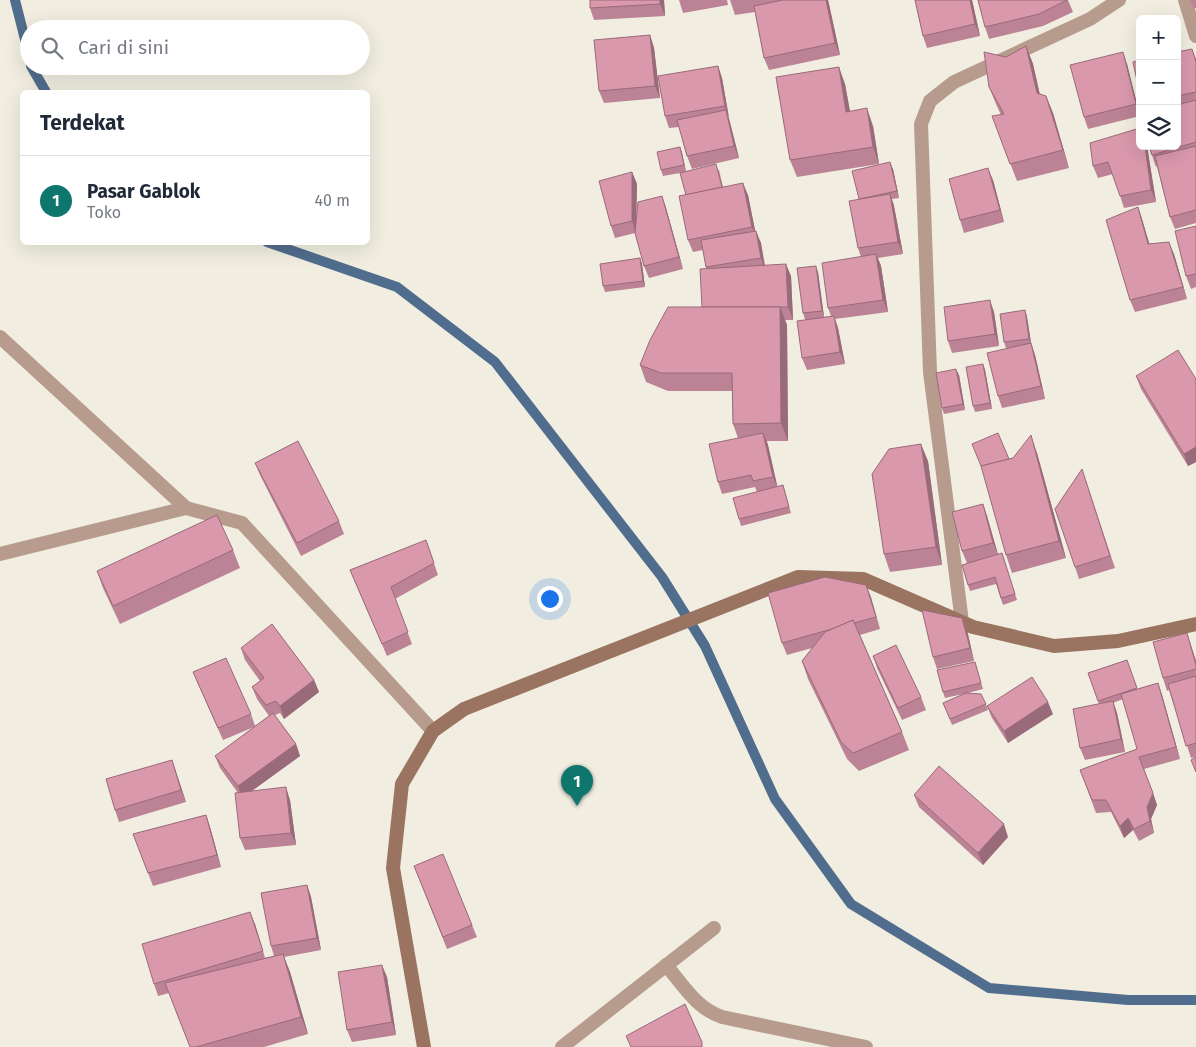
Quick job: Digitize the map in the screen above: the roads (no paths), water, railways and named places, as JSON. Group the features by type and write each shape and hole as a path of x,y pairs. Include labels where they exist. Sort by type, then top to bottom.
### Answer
{"main road":[{"path":"425,1046 393,868 402,784 434,730 464,709 798,576 863,579 974,627 1054,646 1118,641 1196,624"}],"street":[{"path":"962,622 930,372 922,124 930,101 954,82 1090,19 1119,0"},
{"path":"1185,0 1196,36"},
{"path":"0,336 186,508 242,523 434,730"},
{"path":"0,554 186,508"},
{"path":"562,1047 714,928"},
{"path":"666,965 696,1001 708,1012 722,1017 866,1047"}],"waterway":[{"path":"15,0 20,20"},
{"path":"36,75 45,90"},
{"path":"276,245 397,287 495,362 662,577 705,646 775,799 851,904 989,988 1128,1000 1196,1000"}],"place":[{"name":"Pasar Gablok","path":"577,806"}]}
